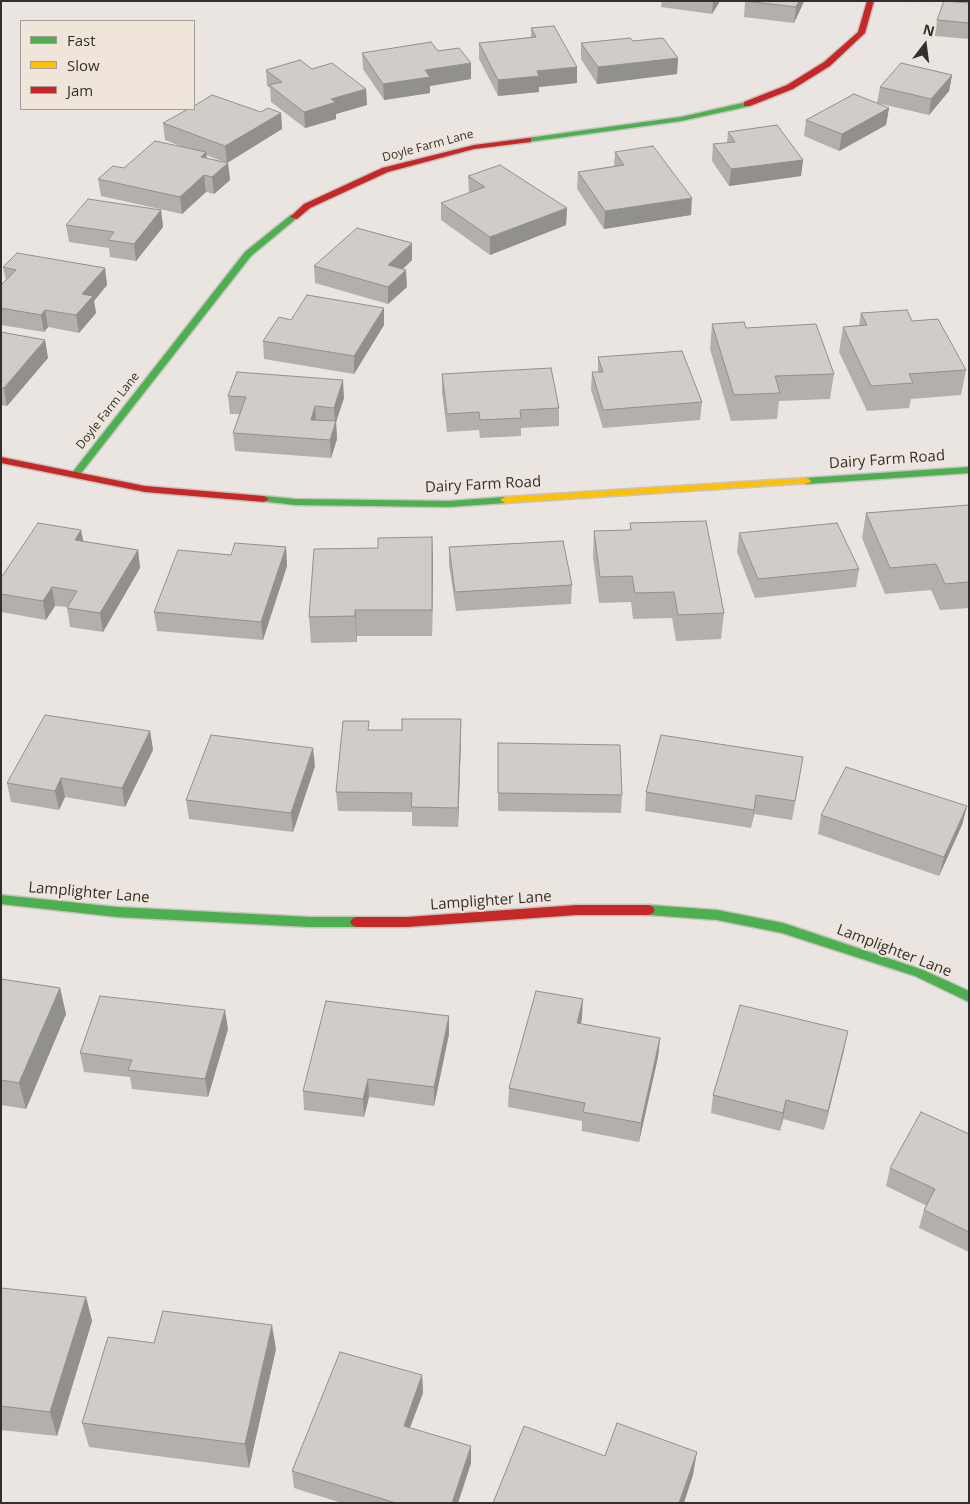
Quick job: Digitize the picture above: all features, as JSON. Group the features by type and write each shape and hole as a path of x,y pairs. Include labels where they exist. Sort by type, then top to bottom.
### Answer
{"street":[{"name":"Doyle Farm Lane","path":"76,475 248,254 307,206 385,170 474,146 681,119 740,106 790,87 827,64 861,33 871,1"},
{"name":"Dairy Farm Road","path":"1,460 145,489 295,502 449,504 969,470"},
{"name":"Lamplighter Lane","path":"1,899 117,912 310,922 407,922 577,910 650,910 717,915 782,928 851,948 919,974 969,997"}],"path":[{"path":"904,1 950,6"}],"building":[{"path":"745,1 799,1 796,7"},
{"path":"944,1 969,3 969,23 937,20"},
{"path":"554,26 577,67 537,71 539,76 498,80 479,43 536,37 531,28"},
{"path":"630,38 633,41 663,38 678,58 598,67 581,43"},
{"path":"431,42 438,51 459,48 471,63 425,70 430,77 383,84 362,53"},
{"path":"300,60 312,69 332,63 366,89 331,99 336,102 304,112 269,85 282,82 266,70"},
{"path":"901,63 952,75 931,99 880,87"},
{"path":"854,94 889,108 842,134 806,120"},
{"path":"212,95 261,112 268,108 281,113 225,146 163,123 186,110 195,110 195,105"},
{"path":"777,125 803,160 731,169 713,144 735,142 728,132"},
{"path":"155,141 206,152 201,157 228,163 212,177 204,175 180,197 98,179 113,166 124,168"},
{"path":"653,146 692,198 605,211 578,172 624,165 615,152"},
{"path":"500,165 567,208 490,237 441,203 485,187 468,176"},
{"path":"88,199 161,210 134,244 108,240 114,232 66,225"},
{"path":"357,228 412,243 388,265 406,270 388,287 314,266"},
{"path":"17,253 105,268 82,294 93,296 76,315 45,310 41,315 1,308 1,285 16,270 3,267"},
{"path":"307,295 384,308 354,356 263,341 279,317 291,320"},
{"path":"907,310 912,321 938,319 966,370 909,374 913,383 871,386 843,327 867,325 861,313"},
{"path":"744,322 746,328 816,324 834,374 775,376 780,393 734,395 712,324"},
{"path":"1,332 45,340 4,388 1,388"},
{"path":"682,351 702,402 603,410 592,372 603,372 598,357"},
{"path":"551,368 559,408 520,410 521,418 480,420 479,412 447,414 442,374"},
{"path":"237,372 343,380 334,408 315,406 311,420 336,421 330,440 233,433 246,397 228,396"},
{"path":"969,505 969,582 945,584 936,564 890,568 866,513"},
{"path":"706,521 724,613 678,615 674,592 635,593 632,576 600,577 594,531 631,530 630,523"},
{"path":"38,523 81,530 75,540 138,550 100,613 67,608 77,591 52,587 43,601 1,594 1,578"},
{"path":"837,523 859,569 758,579 739,533"},
{"path":"432,537 432,610 355,610 355,616 309,617 314,549 378,548 378,538"},
{"path":"563,541 572,585 455,592 449,547"},
{"path":"235,543 286,547 261,622 154,612 178,550 231,555"},
{"path":"45,715 150,731 122,788 61,778 55,791 7,783"},
{"path":"402,719 461,719 458,808 411,807 412,793 336,792 343,721 369,721 368,730 402,730"},
{"path":"211,735 313,748 291,813 186,800"},
{"path":"661,735 803,757 795,801 756,795 754,810 646,792"},
{"path":"498,743 620,745 622,795 498,793"},
{"path":"846,767 967,806 944,857 821,815"},
{"path":"1,979 60,988 19,1083 1,1080"},
{"path":"536,991 583,999 577,1023 660,1038 641,1123 583,1112 585,1103 509,1088"},
{"path":"100,996 225,1010 205,1079 128,1070 132,1060 80,1053"},
{"path":"326,1001 449,1016 434,1087 368,1079 363,1099 303,1091"},
{"path":"740,1005 848,1031 828,1111 786,1100 783,1113 713,1095"},
{"path":"921,1112 969,1134 969,1232 924,1210 935,1189 890,1168"},
{"path":"1,1288 86,1297 50,1412 1,1406"},
{"path":"163,1311 272,1325 245,1444 82,1423 108,1337 154,1343"},
{"path":"340,1352 422,1375 404,1426 471,1446 452,1503 396,1503 292,1471"},
{"path":"617,1423 697,1452 679,1503 493,1503 524,1426 605,1456"}],"traffic: fast":[{"path":"528,140 681,119 747,104"},
{"path":"75,475 248,254 294,217"},
{"path":"806,481 969,470"},
{"path":"264,499 295,502 449,504 505,500"},
{"path":"1,899 117,912 310,922 356,922"},
{"path":"649,910 717,915 783,928 919,973 969,997"}],"traffic: slow":[{"path":"505,500 806,481"}],"traffic: jam":[{"path":"747,104 790,87 827,64 861,33 871,1"},
{"path":"294,217 307,206 385,170 474,147 528,140"},
{"path":"1,460 145,489 264,499"},
{"path":"356,922 407,922 577,910 649,910"}]}
